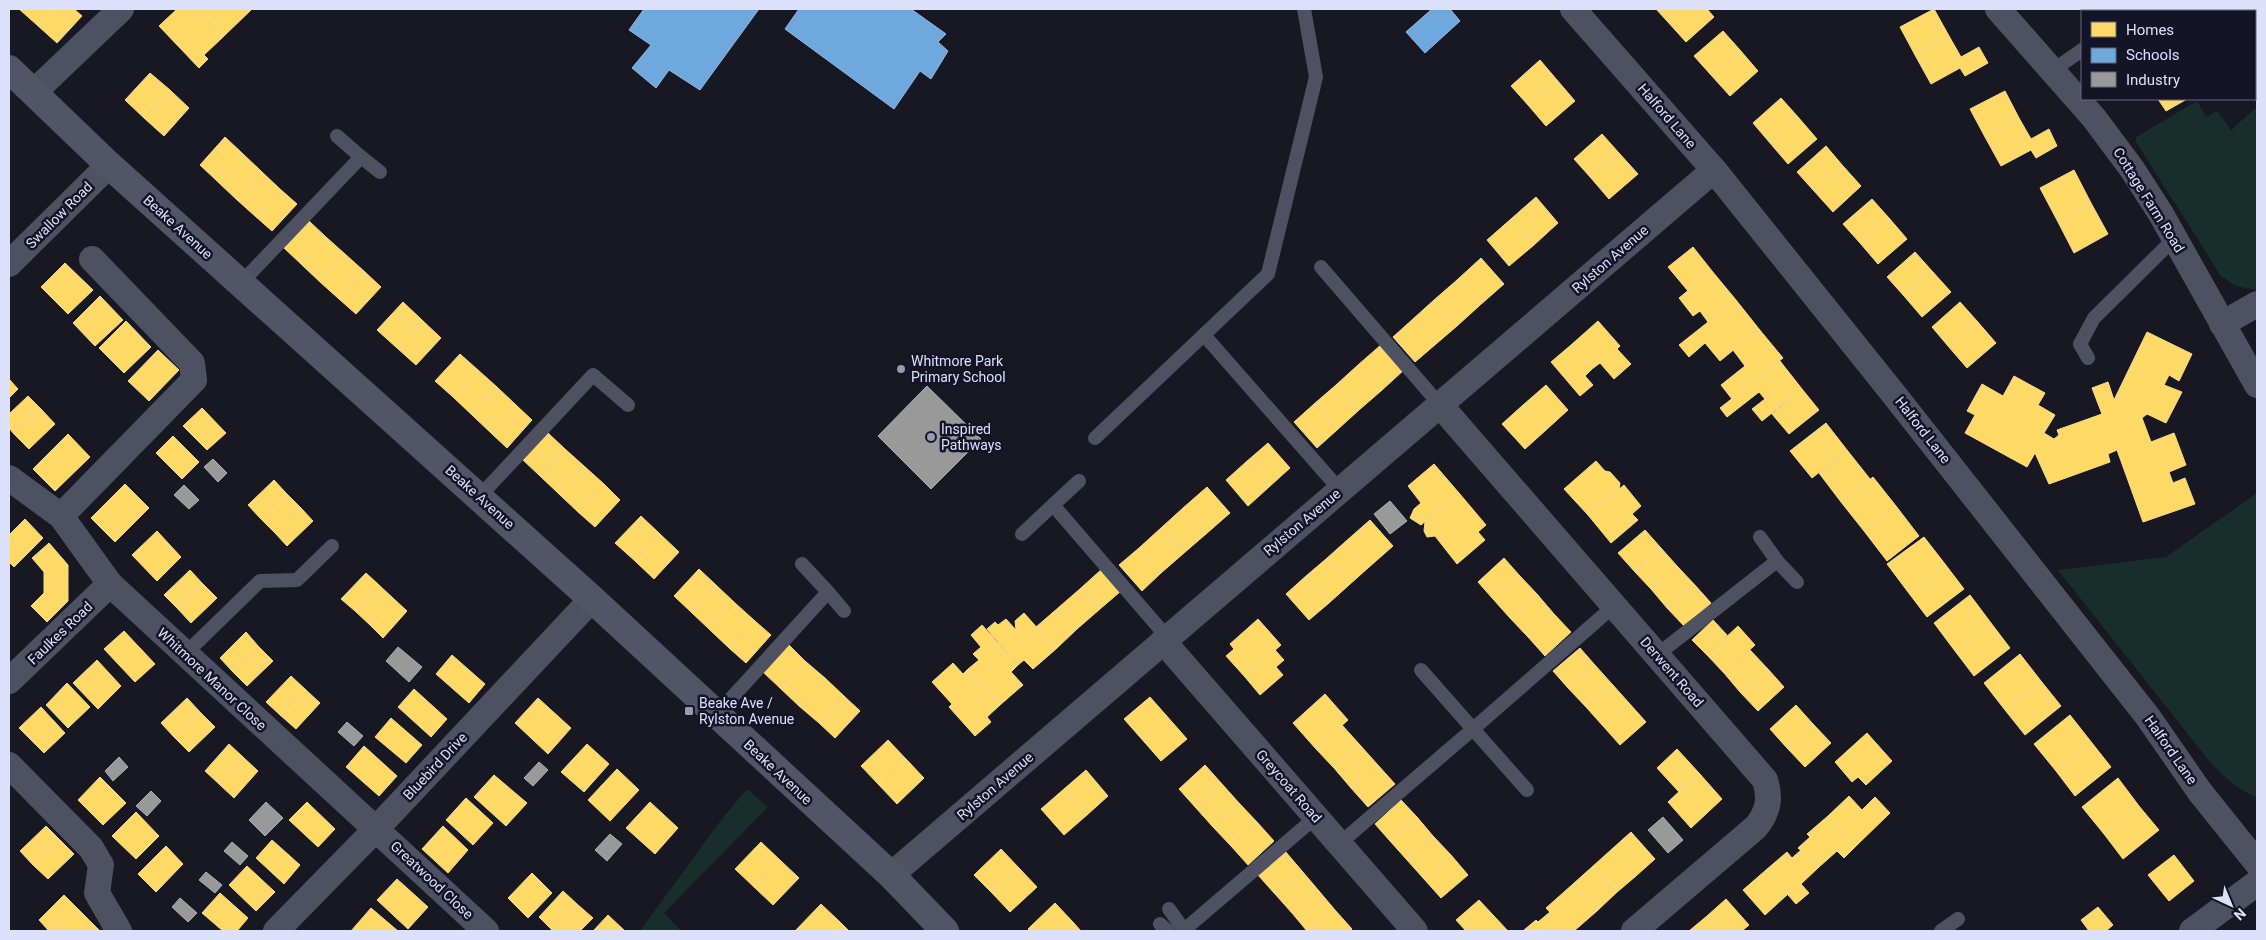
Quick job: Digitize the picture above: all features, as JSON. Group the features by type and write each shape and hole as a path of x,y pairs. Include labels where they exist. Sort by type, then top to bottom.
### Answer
{"street":[{"path":"34,92 121,9"},
{"name":"Halford Lane","path":"1574,9 1714,170 1896,397 2148,717 2200,792 2257,863"},
{"name":"Cottage Farm Road","path":"1998,9 2094,118 2132,169 2257,385"},
{"name":"Beake Avenue","path":"9,70 109,165 592,599 891,876 945,931"},
{"name":"Swallow Road","path":"9,264 109,165"},
{"name":"Rylston Avenue","path":"891,876 1714,170"},
{"path":"61,516 194,380 192,363 92,259"},
{"path":"2222,324 2257,304"},
{"name":"Derwent Road","path":"1440,405 1760,773 1767,788 1768,805 1766,812 1756,827 1634,931"},
{"name":"Whitmore Manor Close","path":"9,478 61,516 110,584 340,798 377,828"},
{"name":"Faulkes Road","path":"9,681 110,584"},
{"name":"Bluebird Drive","path":"276,931 377,828 592,599"},
{"name":"Greycoat Road","path":"1165,639 1415,931"},
{"path":"9,765 91,848 101,865 97,893 119,931"},
{"name":"Greatwood Close","path":"377,828 486,931"},
{"path":"2192,931 2257,883"}],"lane":[{"path":"1095,438 1268,274 1316,77 1304,9"},
{"path":"2052,71 2081,51"},
{"path":"337,136 380,172"},
{"path":"241,283 361,157"},
{"path":"2088,358 2080,344 2094,318 2174,239"},
{"path":"1321,267 1440,405"},
{"path":"1204,335 1340,490"},
{"path":"479,497 593,375 628,405"},
{"path":"1022,534 1079,481"},
{"path":"1053,505 1165,639"},
{"path":"1760,537 1777,561 1797,582"},
{"path":"185,654 260,581 297,580 332,546"},
{"path":"1658,655 1777,561"},
{"path":"802,564 844,611"},
{"path":"716,715 828,592"},
{"path":"1339,844 1614,606"},
{"path":"1421,670 1527,790"},
{"path":"1169,909 1185,931 1316,817"},
{"path":"1941,931 1958,919"}],"green space":[{"path":"2197,101 2206,117 2217,111 2231,130 2257,107 2257,290 2236,286 2221,276 2136,142 2136,137"},
{"path":"2257,493 2257,798 2236,785 2212,764 2058,570 2166,557"},
{"path":"747,789 768,807 664,913 681,931 640,931 721,820"}],"building: Homes":[{"path":"19,9 53,9 37,25"},
{"path":"53,9 74,9 82,16 57,43 37,25"},
{"path":"177,9 196,9 223,37 204,55 208,59 199,68 159,26"},
{"path":"196,9 252,9 223,37"},
{"path":"1656,9 1682,9 1667,21"},
{"path":"1682,9 1707,9 1714,17 1686,42 1667,21"},
{"path":"1934,9 1949,36 1915,55 1900,27"},
{"path":"2256,9 2257,50 2256,51 2256,10 2254,10"},
{"path":"1723,31 1740,50 1711,75 1694,56"},
{"path":"1949,36 1961,57 1979,47 1988,63 1965,76 1960,68 1931,84 1915,55"},
{"path":"1740,50 1758,71 1730,96 1711,75"},
{"path":"1540,60 1557,80 1528,105 1511,86"},
{"path":"150,73 170,90 144,118 125,100"},
{"path":"1557,80 1575,101 1546,126 1528,105"},
{"path":"170,90 189,108 164,136 144,118"},
{"path":"2005,91 2019,118 1985,137 1970,109"},
{"path":"1781,98 1798,117 1770,143 1753,123"},
{"path":"2159,100 2185,100 2166,111"},
{"path":"1798,117 1817,139 1788,164 1770,143"},
{"path":"2019,118 2031,139 2049,129 2057,146 2036,158 2031,150 2001,166 1985,137"},
{"path":"1602,134 1619,153 1591,178 1574,159"},
{"path":"225,137 242,153 217,181 200,165"},
{"path":"1826,146 1843,166 1814,191 1797,172"},
{"path":"242,153 261,171 236,199 217,181"},
{"path":"1619,153 1638,174 1609,199 1591,178"},
{"path":"1843,166 1861,186 1833,212 1814,191"},
{"path":"2074,170 2091,203 2058,222 2040,188"},
{"path":"261,171 280,189 255,216 236,199"},
{"path":"280,189 297,204 272,231 255,216"},
{"path":"1536,197 1558,223 1534,245 1511,219"},
{"path":"1872,199 1889,218 1860,243 1843,224"},
{"path":"2091,203 2108,234 2074,253 2058,222"},
{"path":"1889,218 1907,239 1878,264 1860,243"},
{"path":"1511,219 1534,245 1509,266 1487,240"},
{"path":"309,221 326,237 301,264 284,248"},
{"path":"326,237 345,254 320,282 301,264"},
{"path":"1693,247 1712,271 1688,291 1668,267"},
{"path":"1915,252 1932,271 1904,296 1887,277"},
{"path":"345,254 365,272 339,299 320,282"},
{"path":"1481,258 1504,284 1479,306 1457,280"},
{"path":"65,263 93,290 68,314 41,287"},
{"path":"1712,271 1736,300 1708,322 1700,311 1693,316 1679,298"},
{"path":"1932,271 1951,292 1922,317 1904,296"},
{"path":"365,272 381,287 356,314 339,299"},
{"path":"1457,280 1479,306 1457,326 1434,300"},
{"path":"100,296 123,320 95,346 73,323"},
{"path":"1434,300 1457,326 1436,344 1413,319"},
{"path":"1736,300 1759,329 1720,361 1705,343 1689,357 1679,345"},
{"path":"403,302 422,320 397,348 377,330"},
{"path":"1960,302 1977,321 1948,346 1932,327"},
{"path":"1413,319 1436,344 1415,362 1393,337"},
{"path":"422,320 441,338 416,365 397,348"},
{"path":"126,321 151,347 124,373 99,348"},
{"path":"1598,321 1620,346 1617,349 1631,364 1614,379 1600,363 1592,369 1571,345"},
{"path":"1977,321 1996,343 1967,368 1948,346"},
{"path":"1759,329 1783,358 1732,399 1721,385 1745,366 1733,350"},
{"path":"2147,332 2192,354 2179,381 2169,375 2164,385 2182,392 2166,423 2147,414 2142,418 2151,442 2174,433 2186,465 2169,472 2173,483 2185,478 2195,504 2143,522 2117,450 2108,454 2110,462 2049,484 2035,453 2027,467 1965,433 1975,415 1967,411 1982,384 2003,396 2014,376 2045,393 2038,405 2055,415 2044,433 2054,439 2059,435 2057,430 2102,414 2092,388 2108,382 2114,400"},
{"path":"1382,344 1405,369 1381,391 1358,365"},
{"path":"1571,345 1592,369 1585,376 1593,385 1580,396 1551,362"},
{"path":"158,350 179,370 149,401 128,381"},
{"path":"460,354 478,370 453,397 435,381"},
{"path":"1780,361 1802,389 1762,421 1752,409 1765,399 1759,392 1727,417 1720,408"},
{"path":"1358,365 1381,391 1359,410 1336,385"},
{"path":"478,370 497,387 472,415 453,397"},
{"path":"9,379 18,389 9,398"},
{"path":"1336,385 1359,410 1337,430 1314,404"},
{"path":"1546,385 1568,410 1546,430 1523,405"},
{"path":"497,387 516,405 491,433 472,415"},
{"path":"1802,389 1819,410 1789,434 1772,414"},
{"path":"28,396 41,409 14,434 9,428 9,414"},
{"path":"1314,404 1337,430 1317,448 1294,422"},
{"path":"516,405 532,420 507,448 491,433"},
{"path":"1523,405 1546,430 1525,449 1502,424"},
{"path":"202,408 226,433 207,450 183,426"},
{"path":"41,409 55,424 29,449 14,434"},
{"path":"1826,423 1847,450 1812,478 1790,451"},
{"path":"548,433 565,449 540,476 523,460"},
{"path":"68,434 90,457 55,491 33,469"},
{"path":"173,436 199,462 182,479 156,453"},
{"path":"1268,443 1290,468 1269,487 1246,462"},
{"path":"565,449 584,466 559,494 540,476"},
{"path":"1847,450 1870,479 1841,502 1819,473"},
{"path":"1596,461 1620,483 1619,489 1588,515 1564,489"},
{"path":"1246,462 1269,487 1248,506 1226,480"},
{"path":"1434,464 1459,493 1421,525 1410,518 1414,509 1421,503 1408,486"},
{"path":"584,466 604,484 578,512 559,494"},
{"path":"1873,477 1896,506 1864,531 1841,502"},
{"path":"274,480 286,493 260,518 248,505"},
{"path":"125,484 149,508 115,542 91,518"},
{"path":"604,484 620,500 595,527 578,512"},
{"path":"1624,485 1641,506 1632,514 1638,520 1611,543 1588,515"},
{"path":"1207,487 1230,513 1206,534 1183,508"},
{"path":"286,493 301,508 275,533 260,518"},
{"path":"1459,493 1486,525 1478,532 1485,540 1457,564 1435,536 1427,537 1424,531 1425,522"},
{"path":"1896,506 1919,536 1887,561 1864,531"},
{"path":"301,508 313,521 287,546 275,533"},
{"path":"1183,508 1206,534 1184,553 1161,528"},
{"path":"641,516 660,534 635,561 615,543"},
{"path":"25,519 43,538 14,567 9,562 9,535"},
{"path":"1370,520 1393,546 1368,568 1345,542"},
{"path":"1161,528 1184,553 1161,573 1139,548"},
{"path":"1645,530 1661,548 1635,572 1618,553"},
{"path":"157,531 181,557 157,581 132,555"},
{"path":"660,534 679,552 654,579 635,561"},
{"path":"1924,537 1945,564 1908,592 1887,564"},
{"path":"1345,542 1368,568 1349,585 1326,559"},
{"path":"49,543 68,565 68,584 44,584 44,572 32,558"},
{"path":"1139,548 1161,573 1142,591 1119,565"},
{"path":"1661,548 1677,566 1651,589 1635,572"},
{"path":"1504,558 1519,575 1493,599 1478,582"},
{"path":"1326,559 1349,585 1329,603 1306,576"},
{"path":"1945,564 1964,589 1927,617 1908,592"},
{"path":"1677,566 1694,584 1667,608 1651,589"},
{"path":"699,569 716,585 691,612 674,596"},
{"path":"1102,569 1121,591 1100,609 1081,588"},
{"path":"190,570 202,583 177,608 164,595"},
{"path":"366,573 379,585 355,611 341,599"},
{"path":"1519,575 1537,594 1510,618 1493,599"},
{"path":"1306,576 1329,603 1309,620 1286,594"},
{"path":"202,583 217,598 191,623 177,608"},
{"path":"44,584 68,584 68,601 47,622 31,606 44,593"},
{"path":"1694,584 1711,603 1685,627 1667,608"},
{"path":"379,585 394,599 370,625 355,611"},
{"path":"716,585 735,603 710,630 691,612"},
{"path":"1081,588 1100,609 1077,629 1058,608"},
{"path":"1537,594 1554,614 1528,637 1510,618"},
{"path":"1970,595 1991,623 1955,651 1934,623"},
{"path":"394,599 407,611 383,638 370,625"},
{"path":"735,603 755,621 729,648 710,630"},
{"path":"1058,608 1077,629 1056,649 1036,627"},
{"path":"1024,613 1056,649 1033,669 1024,660 1018,665 987,629 995,622 998,625 1006,619 1016,630 1015,621"},
{"path":"1554,614 1571,632 1545,656 1528,637"},
{"path":"1258,619 1281,645 1245,677 1226,656 1234,649 1230,644"},
{"path":"1713,620 1727,635 1707,655 1692,640"},
{"path":"755,621 771,635 746,663 729,648"},
{"path":"1991,623 2010,648 1974,676 1955,651"},
{"path":"982,625 1018,665 1011,672 1023,685 1000,705 968,669 979,660 973,654 981,647 971,635"},
{"path":"1738,626 1755,645 1724,673 1707,655"},
{"path":"124,631 155,664 135,682 104,649"},
{"path":"246,632 259,647 233,672 220,658"},
{"path":"788,644 805,661 780,688 763,672"},
{"path":"259,647 273,661 247,686 233,672"},
{"path":"1580,648 1594,664 1568,688 1553,671"},
{"path":"1275,650 1284,660 1276,667 1283,675 1260,695 1245,677"},
{"path":"1750,650 1767,668 1740,692 1724,673"},
{"path":"2020,654 2041,681 2005,710 1984,683"},
{"path":"452,655 485,684 469,703 436,674"},
{"path":"97,660 121,686 98,709 73,683"},
{"path":"805,661 825,678 799,706 780,688"},
{"path":"953,663 963,674 968,669 1000,705 987,717 991,722 975,736 949,707 952,704 932,682"},
{"path":"1594,664 1612,684 1586,707 1568,688"},
{"path":"1767,668 1784,687 1758,711 1740,692"},
{"path":"291,676 305,689 280,715 266,702"},
{"path":"825,678 844,696 819,723 799,706"},
{"path":"2041,681 2061,706 2025,735 2005,710"},
{"path":"67,683 90,707 68,728 46,705"},
{"path":"1612,684 1629,703 1603,726 1586,707"},
{"path":"305,689 320,703 296,729 280,715"},
{"path":"414,689 447,719 431,737 398,707"},
{"path":"1325,694 1348,720 1316,749 1293,723"},
{"path":"844,696 860,711 835,738 819,723"},
{"path":"1150,697 1187,739 1161,761 1124,719"},
{"path":"187,698 201,713 174,737 161,723"},
{"path":"538,698 571,728 548,754 515,723"},
{"path":"1629,703 1646,722 1620,745 1603,726"},
{"path":"1796,705 1813,724 1787,748 1770,729"},
{"path":"41,707 65,733 44,753 19,728"},
{"path":"201,713 215,727 189,752 174,737"},
{"path":"2070,715 2092,743 2056,771 2034,744"},
{"path":"391,718 422,745 406,763 375,737"},
{"path":"1813,724 1831,743 1805,767 1787,748"},
{"path":"1342,725 1360,745 1334,768 1316,749"},
{"path":"1867,733 1892,761 1866,785 1858,777 1852,782 1835,762"},
{"path":"888,740 906,759 879,785 861,766"},
{"path":"2092,743 2111,767 2075,796 2056,771"},
{"path":"229,744 243,757 219,784 205,771"},
{"path":"587,744 609,764 584,792 561,772"},
{"path":"1360,745 1377,764 1351,788 1334,768"},
{"path":"364,746 397,776 379,796 346,767"},
{"path":"1677,749 1699,773 1679,792 1657,768"},
{"path":"243,757 258,771 234,798 219,784"},
{"path":"906,759 924,778 897,804 879,785"},
{"path":"1377,764 1395,784 1368,807 1351,788"},
{"path":"1205,765 1222,784 1196,808 1179,789"},
{"path":"617,769 639,790 610,821 588,800"},
{"path":"1086,770 1108,796 1087,815 1064,789"},
{"path":"1699,773 1722,799 1691,828 1668,802"},
{"path":"494,775 527,803 506,826 474,797"},
{"path":"100,777 126,803 103,825 78,800"},
{"path":"2118,778 2139,806 2104,834 2082,807"},
{"path":"1222,784 1239,803 1213,827 1196,808"},
{"path":"1064,789 1087,815 1064,835 1041,809"},
{"path":"1849,796 1862,810 1875,797 1890,813 1855,847 1828,816"},
{"path":"466,798 493,823 473,845 446,820"},
{"path":"1401,800 1417,817 1390,841 1375,824"},
{"path":"307,802 335,829 318,847 289,820"},
{"path":"650,802 678,828 655,854 626,828"},
{"path":"1239,803 1257,822 1231,846 1213,827"},
{"path":"2139,806 2159,830 2123,859 2104,834"},
{"path":"136,812 159,836 136,859 112,836"},
{"path":"1828,816 1855,847 1844,858 1837,851 1819,867 1798,848 1810,837 1807,834"},
{"path":"1417,817 1433,836 1407,860 1390,841"},
{"path":"1257,822 1274,841 1248,865 1231,846"},
{"path":"46,826 60,840 33,865 20,851"},
{"path":"443,826 468,850 448,873 422,849"},
{"path":"1631,832 1655,859 1636,876 1612,849"},
{"path":"1433,836 1451,855 1424,879 1407,860"},
{"path":"60,840 74,854 48,879 33,865"},
{"path":"272,840 300,865 284,884 256,858"},
{"path":"761,842 780,860 754,887 735,869"},
{"path":"166,846 183,864 156,892 138,874"},
{"path":"1001,849 1019,868 992,893 974,875"},
{"path":"1612,849 1636,876 1616,893 1592,867"},
{"path":"1801,850 1819,867 1801,884 1809,893 1796,904 1766,870 1787,852 1792,858"},
{"path":"1285,851 1302,871 1275,894 1258,875"},
{"path":"1451,855 1468,875 1441,898 1424,879"},
{"path":"2174,855 2194,881 2169,901 2148,875"},
{"path":"780,860 799,878 773,905 754,887"},
{"path":"247,866 275,892 256,911 229,885"},
{"path":"1592,867 1616,893 1597,911 1573,884"},
{"path":"1019,868 1037,887 1010,912 992,893"},
{"path":"1766,870 1788,894 1765,915 1743,890"},
{"path":"1302,871 1319,891 1292,913 1275,894"},
{"path":"532,873 552,893 528,918 508,898"},
{"path":"397,879 428,907 408,929 377,900"},
{"path":"1573,884 1597,911 1574,931 1567,931 1546,908"},
{"path":"563,891 577,904 553,931 539,917"},
{"path":"1319,891 1335,910 1310,931 1307,931 1292,913"},
{"path":"220,893 248,918 237,931 223,931 202,913"},
{"path":"64,895 79,910 56,931 49,931 39,920"},
{"path":"1726,899 1749,925 1742,931 1720,931 1707,916"},
{"path":"1479,900 1508,931 1466,931 1456,920"},
{"path":"1055,903 1072,921 1061,931 1030,931 1028,929"},
{"path":"577,904 593,918 580,931 553,931"},
{"path":"821,904 840,922 831,931 795,931"},
{"path":"2098,907 2113,925 2106,931 2089,931 2081,920"},
{"path":"371,908 398,931 351,931"},
{"path":"79,910 93,924 85,931 56,931"},
{"path":"1335,910 1352,929 1350,931 1310,931"},
{"path":"1550,912 1567,931 1524,930 1536,920 1538,922"},
{"path":"608,915 625,931 593,931"},
{"path":"1707,916 1720,931 1689,931"},
{"path":"1072,921 1081,931 1061,931"},
{"path":"840,922 849,931 831,931"},
{"path":"93,924 100,931 85,931"}],"building: Schools":[{"path":"644,9 759,9 700,90 669,70 656,88 632,68 651,45 629,30"},
{"path":"799,9 911,9 946,34 938,42 948,51 931,79 920,71 894,109 785,29"},
{"path":"1432,9 1450,9 1460,21 1425,53 1406,32"}],"building: Industry":[{"path":"927,386 981,439 931,489 878,436"},
{"path":"213,459 227,473 218,482 204,467"},
{"path":"184,485 199,500 189,509 174,495"},
{"path":"1390,501 1407,521 1390,534 1374,514"},
{"path":"398,647 422,667 409,682 386,661"},
{"path":"347,722 363,736 354,746 338,732"},
{"path":"119,757 128,767 113,781 105,771"},
{"path":"539,762 548,770 533,786 524,778"},
{"path":"151,791 161,801 147,816 136,806"},
{"path":"266,802 283,818 265,836 249,820"},
{"path":"1663,817 1683,840 1668,853 1648,830"},
{"path":"610,834 622,844 607,861 595,850"},
{"path":"232,842 248,856 240,865 224,851"},
{"path":"206,872 222,885 215,893 199,880"},
{"path":"180,898 197,913 188,922 172,907"}],"place":[{"name":"Whitmore Park Primary School","path":"901,369"},
{"name":"Inspired Pathways","path":"931,437"},
{"name":"Beake Ave / Rylston Avenue","path":"689,711"}]}
